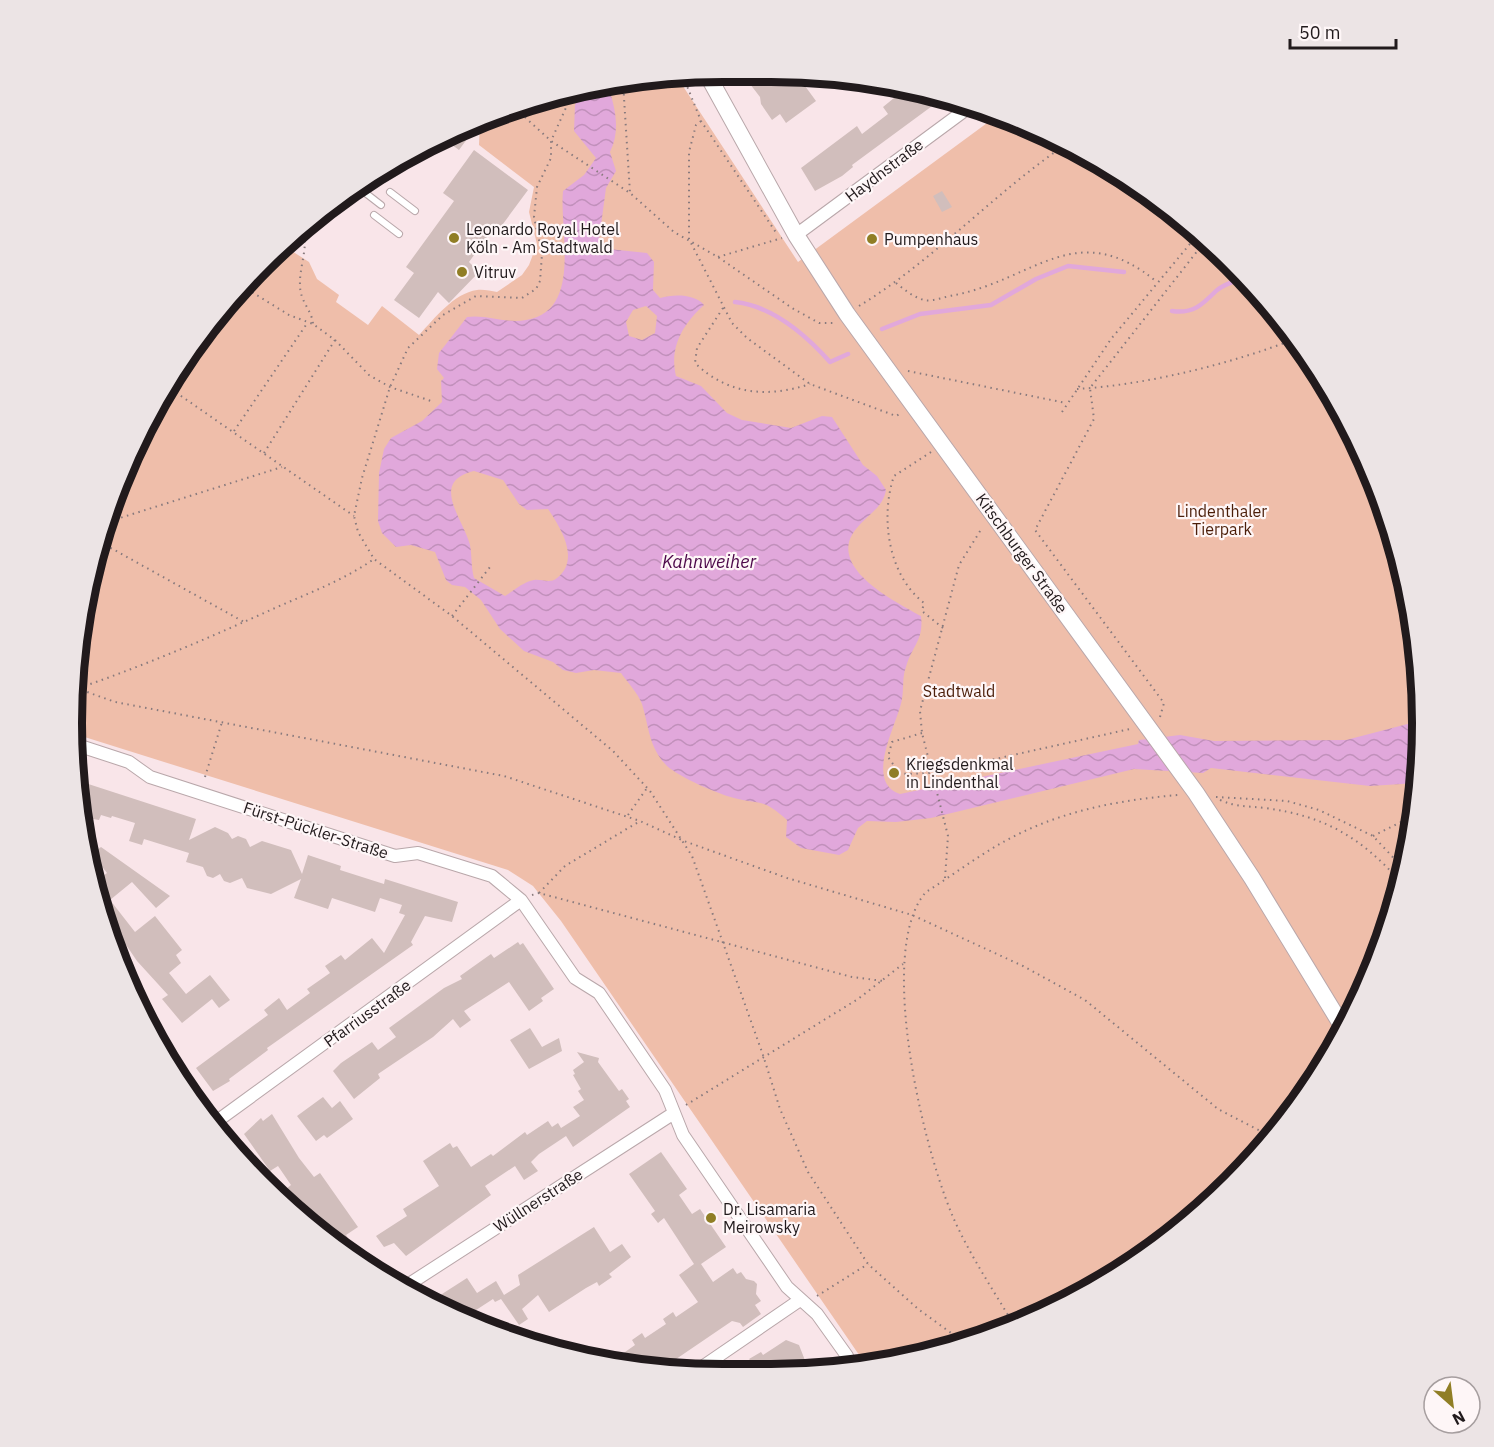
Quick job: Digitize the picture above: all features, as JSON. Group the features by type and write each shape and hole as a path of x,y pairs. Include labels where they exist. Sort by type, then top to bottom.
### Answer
{"street":[{"name":"Kitschburger Straße","path":"711,83 790,235 1193,790 1252,878 1338,1020"},
{"name":"Haydnstraße","path":"790,235 962,112"},
{"name":"Fürst-Pückler-Straße","path":"83,747 129,762 150,777 395,856 418,853 492,876 520,900 575,978 599,993 665,1090 689,1144 787,1287 823,1323 848,1360"},
{"name":"Pfarriusstraße","path":"220,1120 520,900"},
{"name":"Wüllnerstraße","path":"411,1283 674,1113"},
{"path":"708,1364 803,1302"}],"lane":[{"path":"390,192 415,211"},
{"path":"365,193 381,205"},
{"path":"374,215 399,234"}],"path":[{"path":"686,84 701,121 790,235 718,257"},
{"path":"624,91 630,193"},
{"path":"569,102 551,141 551,158 537,187 534,205 543,271 536,289 522,298 514,299 476,296 443,315 408,348 390,387 362,478 354,516 366,547 374,559 452,616 613,751 647,788 692,856 780,1109 808,1172 868,1264 918,1310 956,1337"},
{"path":"523,115 551,141 630,193 674,232 718,257 792,308 819,323 834,323 896,283 997,198 1058,151"},
{"path":"701,121 696,125 689,152 689,239 732,323 747,338 810,384 896,416 914,405"},
{"path":"304,239 301,262 301,299 313,324"},
{"path":"1062,412 1111,339 1192,241"},
{"path":"922,733 892,742 888,757 900,774 932,772 1151,730 1164,703 1035,530 1094,419 1090,388 1200,248"},
{"path":"896,283 911,295 926,301 970,292 991,285 1037,263 1088,251 1112,255 1132,263 1157,282"},
{"path":"251,291 289,315 313,324 335,340 369,375 390,387 435,402"},
{"path":"723,308 697,348 695,363 705,374 747,392 765,394 810,384"},
{"path":"233,432 308,322"},
{"path":"264,453 335,340"},
{"path":"1077,389 1117,386 1179,372 1285,342"},
{"path":"895,377 910,370 1067,404"},
{"path":"175,392 354,516"},
{"path":"943,444 894,476 886,504 886,524 900,574 907,588 924,603 922,610 943,628"},
{"path":"116,519 282,466"},
{"path":"945,880 948,836 922,733 920,711 959,566 977,533 995,515"},
{"path":"108,546 244,622"},
{"path":"84,685 133,669 244,622 356,572 374,559"},
{"path":"452,616 490,567"},
{"path":"84,691 115,702 504,776 627,816 684,841 787,878 912,915 1023,966 1085,1000 1218,1109 1263,1133"},
{"path":"205,777 222,722"},
{"path":"627,816 647,788"},
{"path":"1010,1318 958,1229 934,1160 920,1100 904,1015 904,963 912,915 917,902 926,892 1007,840 1084,809 1193,790 1287,801 1319,810 1373,836 1396,861"},
{"path":"1235,807 1265,808 1322,820 1374,853 1393,874"},
{"path":"520,900 539,893 565,866 640,821"},
{"path":"1373,836 1404,821"},
{"path":"539,893 852,977 883,981"},
{"path":"674,1113 883,981 904,963"},
{"path":"803,1302 868,1264"}],"green space":[{"name":"Stadtwald","path":"682,84 798,262 989,121 1016,131 1091,168 1161,215 1224,270 1252,301 1279,333 1326,403 1363,478 1377,517 1390,558 1406,640 1412,724 1410,765 1406,807 1390,889 1363,969 1345,1007 1326,1044 1279,1114 1224,1177 1193,1205 1161,1232 1091,1279 1016,1316 977,1330 936,1343 861,1358 561,921 533,886 508,870 83,736 88,640 104,558 131,478 168,403 191,367 242,301 291,251 309,262 317,279 339,295 336,302 368,325 382,306 419,335 452,301 460,296 477,290 497,292 522,275 529,265 537,244 529,212 534,187 479,145 480,130 558,104 640,88"}],"water":[{"name":"Kahnweiher","path":"610,93 616,118 615,135 610,152 616,171 606,188 599,240 609,249 647,253 654,262 653,290 660,298 684,296 700,301 704,305 679,337 674,355 676,376 701,386 727,413 742,420 791,428 822,416 832,417 863,465 877,476 886,490 882,502 856,529 849,543 850,557 856,570 867,582 921,616 921,631 908,660 902,699 883,765 884,777 889,787 900,794 1138,744 1139,740 1180,735 1214,741 1346,740 1412,723 1408,784 1370,786 1211,768 1203,773 1134,769 931,818 896,822 867,821 858,828 848,850 839,855 801,848 786,837 787,820 773,808 762,803 718,793 689,780 667,766 653,745 642,704 621,673 594,670 576,673 563,670 553,662 524,651 500,629 481,600 465,587 452,585 446,580 435,552 411,545 396,547 382,533 378,521 379,473 384,449 391,438 422,421 442,402 441,381 444,378 437,369 439,353 467,317 526,320 544,313 555,302 562,286 565,247 563,191 584,175 596,158 574,131 577,100","holes":["646,306 657,316 655,333 642,340 629,336 626,322 633,310","474,471 503,480 519,504 527,510 548,509 558,525 568,553 564,570 557,578 549,581 530,581 505,596 474,578 470,545 452,502 451,492 453,483 461,476"]}],"building":[{"path":"753,82 803,84 816,101 786,123 780,114 772,120 750,84"},
{"path":"897,95 935,104 852,165 853,167 842,176 815,191 801,168 857,126 862,134 888,114 883,107"},
{"path":"470,135 470,135 459,150 451,144"},
{"name":"Leonardo Royal Hotel Köln - Am Stadtwald","path":"474,150 528,190 497,232 493,229 469,262 479,272 449,303 438,292 419,318 394,300 414,273 406,267 454,201 443,193"},
{"path":"942,191 952,207 942,212 933,196"},
{"path":"86,783 196,819 189,840 215,827 228,833 232,839 238,836 246,839 250,847 262,841 291,850 302,874 308,855 341,866 340,870 384,884 385,879 458,902 452,922 425,916 411,942 413,945 267,1048 268,1050 229,1079 230,1081 213,1091 196,1068 268,1015 264,1010 279,998 287,1010 310,993 307,989 330,973 325,966 341,955 345,960 372,938 384,953 405,915 399,913 402,905 380,898 375,912 332,898 328,909 294,898 301,879 271,894 247,888 242,878 230,883 224,881 220,874 213,878 207,876 203,867 186,862 189,853 144,839 142,845 129,841 135,823 101,815 99,820 90,818"},
{"path":"101,847 170,896 156,908 132,882 110,900 135,932 155,916 182,950 176,955 181,963 169,973 186,994 210,975 230,1000 219,1008 212,999 182,1023 162,999 168,995 137,961 118,933 101,877 107,873 98,861 96,851"},
{"path":"518,942 520,945 523,943 554,989 541,998 543,1001 529,1011 509,982 464,1011 471,1020 460,1028 453,1019 433,1037 378,1074 380,1078 354,1099 333,1071 341,1063 372,1042 378,1050 396,1037 389,1028 444,988 462,979 460,976 491,954 494,958"},
{"path":"530,1028 542,1047 559,1038 562,1051 529,1069 510,1040"},
{"path":"577,1052 599,1058 598,1062 619,1091 622,1089 629,1099 626,1101 630,1107 573,1147 566,1136 539,1154 531,1162 538,1171 524,1180 515,1166 485,1186 491,1195 406,1256 394,1243 384,1247 376,1236 407,1216 403,1209 439,1186 423,1161 450,1143 453,1148 457,1146 471,1167 491,1154 493,1156 525,1132 527,1135 548,1121 552,1127 558,1123 561,1128 580,1116 573,1107 584,1100 578,1091 581,1089 573,1075 575,1074 573,1070 584,1062"},
{"path":"323,1097 332,1108 340,1101 353,1119 327,1138 324,1135 316,1141 297,1116"},
{"path":"272,1114 299,1158 314,1177 320,1173 358,1227 346,1235 354,1246 288,1193 286,1189 291,1185 278,1166 270,1171 244,1134 261,1118 263,1121"},
{"path":"661,1152 687,1189 679,1195 692,1214 700,1209 726,1247 701,1264 713,1282 733,1268 737,1274 741,1272 746,1279 757,1284 756,1294 761,1301 755,1305 761,1314 743,1327 740,1323 732,1321 672,1362 620,1356 635,1345 632,1340 642,1333 645,1338 666,1324 663,1319 673,1312 676,1317 698,1302 679,1275 694,1264 664,1218 658,1223 651,1214 655,1211 629,1174"},
{"path":"594,1227 610,1252 622,1244 631,1257 609,1274 612,1277 599,1286 597,1282 549,1312 538,1295 522,1309 528,1319 519,1325 501,1299 495,1302 493,1299 473,1312 471,1308 467,1311 438,1297 467,1278 477,1293 496,1281 504,1295 520,1285 518,1275"},
{"path":"786,1340 799,1345 806,1363 753,1364 749,1359 761,1352 763,1355"}],"waterway":[{"path":"882,329 920,314 991,305 1036,279 1068,266 1124,272"},
{"path":"1172,311 1191,310 1234,281"},
{"path":"735,302 762,309 788,323 830,362 848,354"}],"place":[{"name":"Leonardo Royal Hotel Köln - Am Stadtwald","path":"454,238"},
{"name":"Pumpenhaus","path":"872,239"},
{"name":"Vitruv","path":"462,272"},
{"name":"Kriegsdenkmal in Lindenthal","path":"894,773"},
{"name":"Dr. Lisamaria Meirowsky","path":"711,1218"}],"park label":[{"name":"Lindenthaler Tierpark","path":"1222,520"}]}
